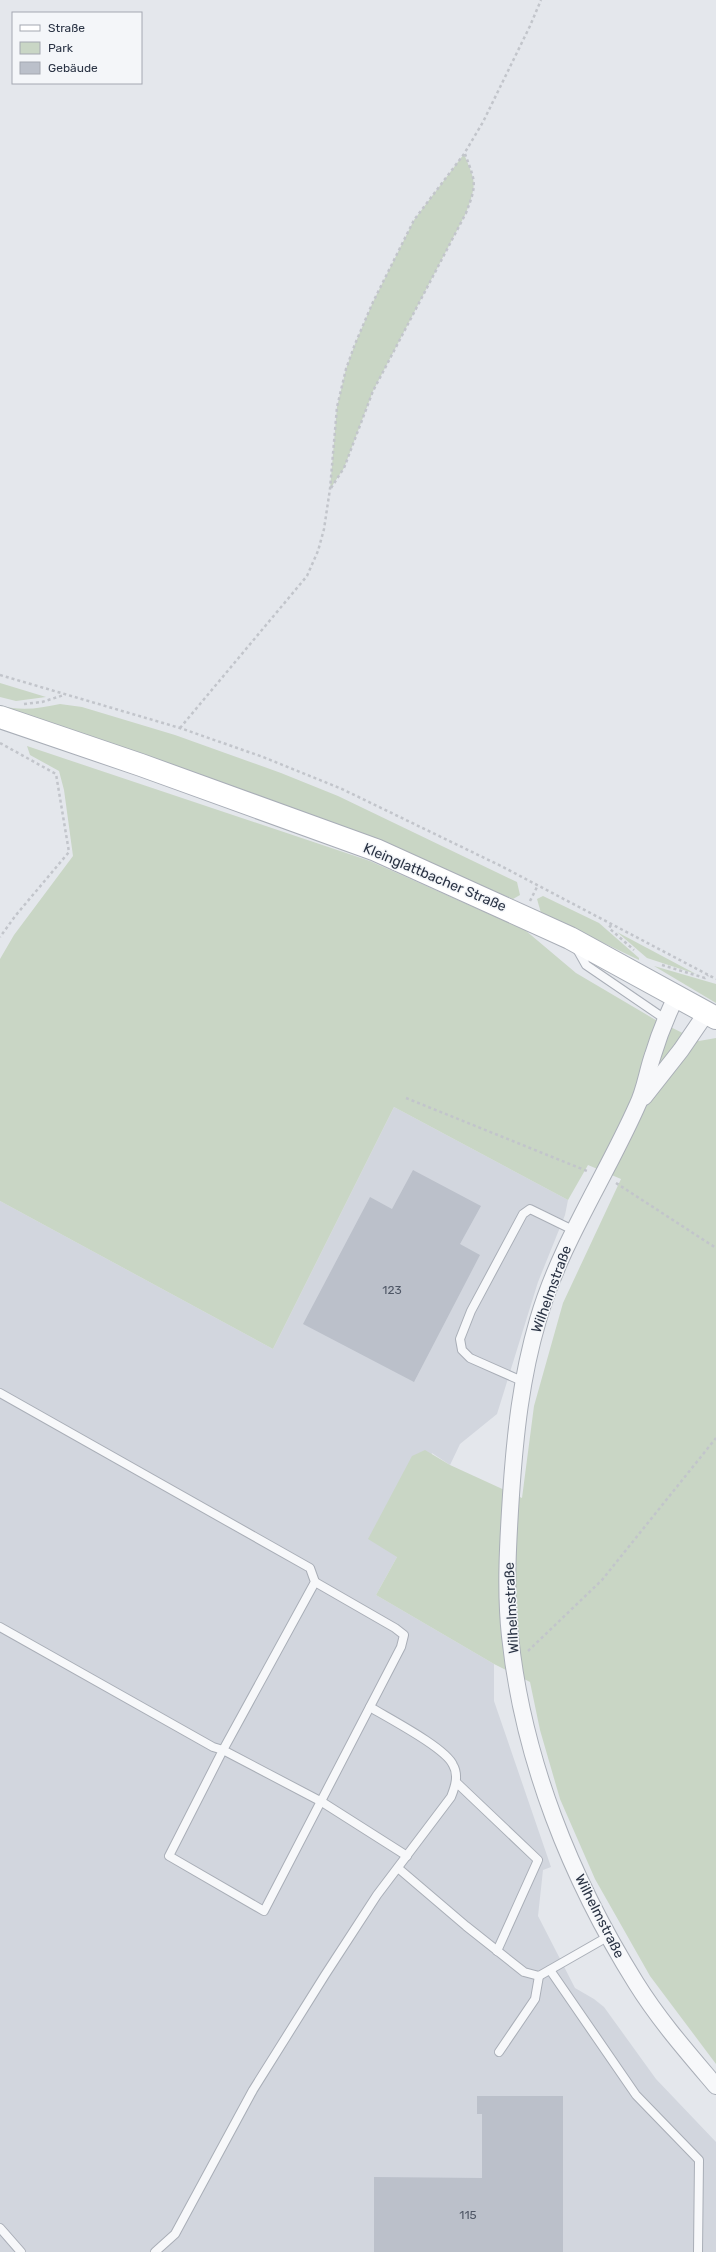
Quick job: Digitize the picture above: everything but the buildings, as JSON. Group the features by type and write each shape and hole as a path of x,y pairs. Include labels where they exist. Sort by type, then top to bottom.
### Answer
{"street":[{"name":"Kleinglattbacher Straße","path":"0,717 141,765 376,850 570,938 677,995 711,1015"},
{"name":"Wilhelmstraße","path":"677,995 665,1018 639,1103 574,1230 539,1318 522,1381 515,1428 508,1541 510,1635 527,1734 548,1804 584,1889 637,1985 716,2086"},
{"name":"Wilhelmstraße","path":"639,1103 711,1015"}],"lane":[{"path":"570,938 586,965 665,1018"},
{"path":"522,1381 470,1358 462,1350 460,1339 470,1311 523,1214 530,1209 574,1230"},
{"path":"0,1393 310,1568 315,1582 395,1628 404,1635 401,1647 322,1802 264,1911 169,1856 223,1750 315,1582"},
{"path":"0,1627 213,1747 223,1750 322,1802 407,1856"},
{"path":"370,1707 437,1749 453,1764 457,1783 538,1860 497,1951"},
{"path":"155,2252 174,2234 253,2090 368,1909 451,1797 457,1783"},
{"path":"398,1868 524,1972 539,1976 609,1936"},
{"path":"550,1970 636,2095 699,2160 698,2252"},
{"path":"499,2052 535,1999 539,1976"},
{"path":"0,2228 21,2252"}],"path":[{"path":"180,728 307,576 318,551 330,489 337,407 346,368 355,344 373,302 414,220 464,154 490,109 541,0"},
{"path":"330,489 344,468 373,391 466,213 475,188 473,174 464,154"},
{"path":"0,675 180,728 263,757 342,789 507,870 716,979"},
{"path":"19,704 42,702 64,695"},
{"path":"0,743 56,774 70,852 16,915 0,937"},
{"path":"611,925 609,928 635,951"},
{"path":"661,965 706,978 708,974"},
{"path":"406,1098 620,1185 716,1248"},
{"path":"514,1663 602,1580 716,1438"}],"shaded area":[{"path":"394,1107 568,1200 565,1215 538,1282 497,1414 460,1444 450,1465 432,1453 397,1557 376,1595 494,1664 494,1701 551,1867 543,1870 538,1916 575,1988 594,1999 604,2007 656,2079 716,2142 716,2252 0,2252 0,1201 273,1349"}],"green space":[{"path":"464,154 474,183 466,213 373,391 344,468 330,489 337,407 346,369 355,344 373,302 414,220"},
{"path":"0,683 46,697 16,701 0,697"},
{"path":"60,704 82,707 175,735 281,773 338,796 517,882 520,895 513,899 392,848 0,707 0,705 30,709"},
{"path":"27,746 370,861 525,930 576,973 654,1019 699,1041 716,1038 716,2064 650,1976 595,1879 560,1799 540,1730 530,1682 494,1664 376,1595 397,1557 368,1539 412,1456 425,1450 450,1465 522,1498 534,1406 563,1303 621,1179 588,1165 568,1200 394,1107 273,1349 0,1201 0,959 14,935 73,856 64,790 59,771 30,755"},
{"path":"543,896 599,923 639,958 639,960 541,913 537,899"},
{"path":"617,932 696,974 647,958"},
{"path":"654,966 716,984 716,1003"}]}
